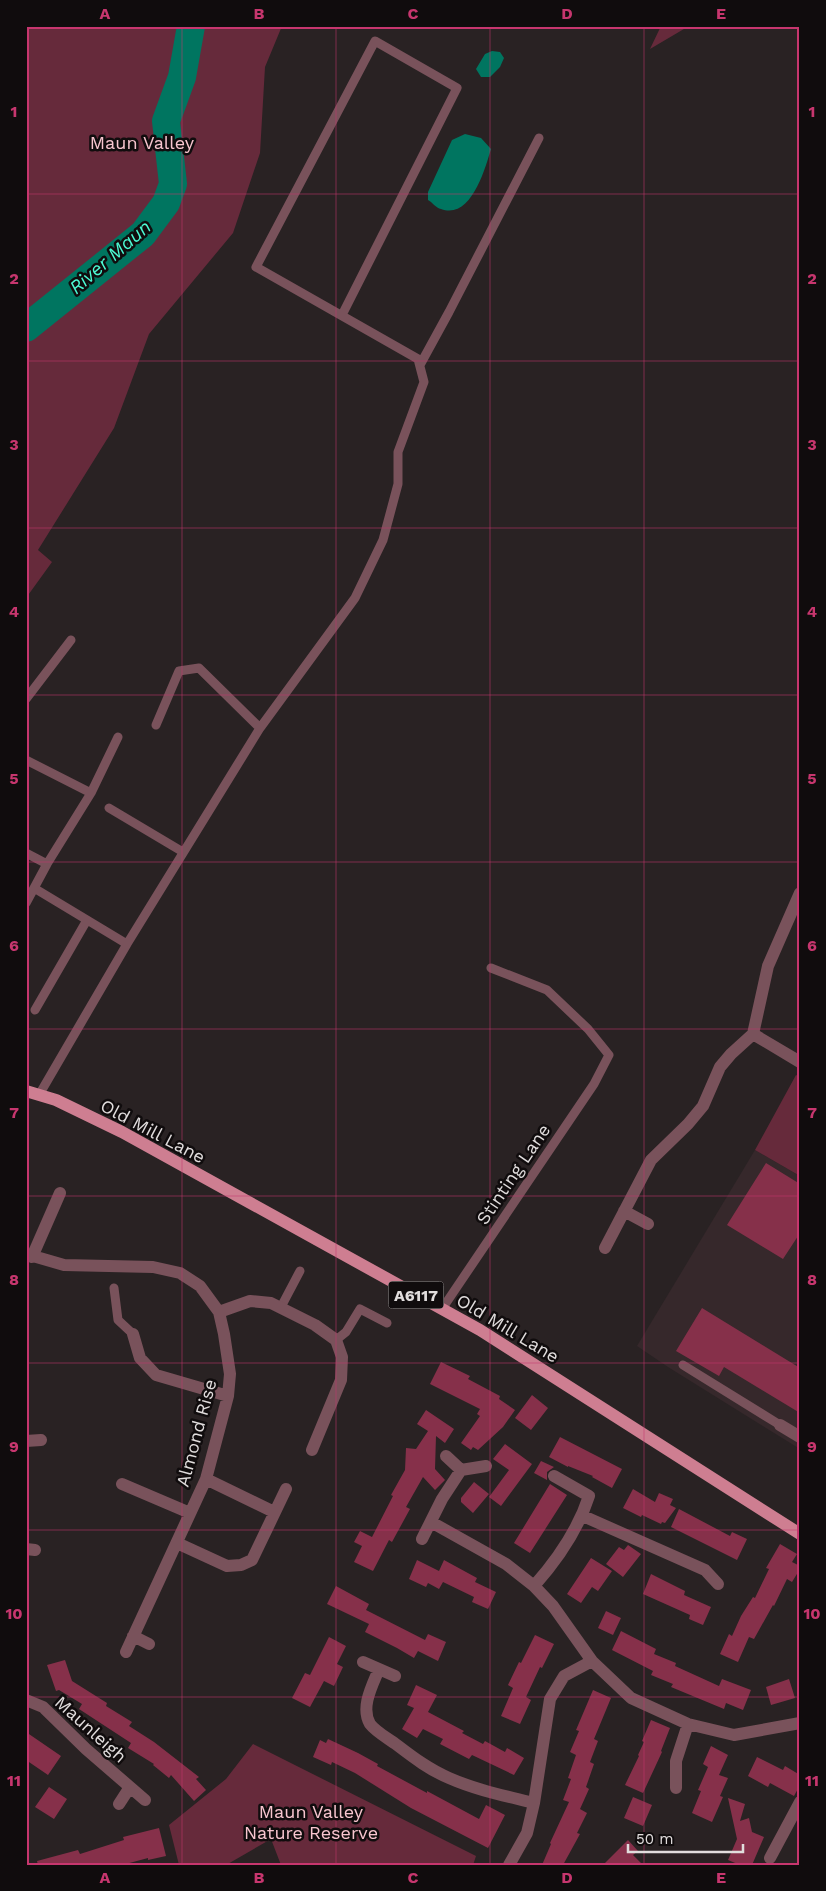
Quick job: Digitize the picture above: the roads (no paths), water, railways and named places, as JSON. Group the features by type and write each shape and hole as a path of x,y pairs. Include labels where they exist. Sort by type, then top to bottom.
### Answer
{"main road":[{"name":"Old Mill Lane","path":"26,1091 56,1100 122,1132 480,1330 800,1534"}],"street":[{"path":"605,1248 651,1160 688,1124 703,1106 720,1067 730,1054 753,1034 768,966 800,893"},
{"path":"753,1034 800,1062"},
{"name":"Almond Rise","path":"60,1193 29,1255 64,1265 153,1267 180,1273 200,1286 219,1312 230,1374 228,1396 206,1479 126,1652"},
{"path":"624,1211 648,1224"},
{"path":"219,1312 250,1301 271,1303 315,1325 336,1340 342,1356 341,1380 312,1450"},
{"path":"133,1334 140,1358 156,1375 228,1396"},
{"path":"780,1425 800,1437"},
{"path":"26,1441 41,1440"},
{"path":"446,1456 461,1470"},
{"path":"461,1470 486,1466"},
{"path":"422,1539 461,1470"},
{"path":"534,1586 555,1563 583,1516 589,1496 554,1476"},
{"path":"206,1479 274,1512"},
{"path":"122,1484 190,1513"},
{"path":"178,1542 227,1566 241,1565 252,1560 286,1489"},
{"path":"583,1516 705,1570 718,1584"},
{"path":"431,1522 506,1564 534,1586 552,1606 592,1661 632,1698 688,1724 734,1735 800,1724"},
{"path":"133,1636 149,1644"},
{"path":"509,1865 527,1833 534,1803 550,1699 564,1676 592,1661"},
{"path":"363,1662 395,1676"},
{"path":"379,1669 367,1698 367,1711 370,1724 382,1735 426,1766 447,1778 468,1786 534,1803"},
{"name":"Maunleigh","path":"26,1700 43,1707 86,1749 145,1800"},
{"path":"676,1788 676,1761 688,1724"},
{"name":"Maunleigh","path":"119,1804 130,1787"},
{"path":"770,1858 800,1802"}],"lane":[{"path":"39,1095 127,944 260,728 355,598 383,540 398,484 398,452 424,382 418,359 256,267 375,41 458,88 342,315"},
{"path":"420,365 450,312 539,138"},
{"path":"26,699 71,640"},
{"path":"156,725 179,671 199,668 260,728"},
{"path":"26,903 47,864 91,793 118,737"},
{"path":"26,760 91,793"},
{"path":"109,808 184,852"},
{"path":"26,852 47,864"},
{"path":"34,888 127,944"},
{"path":"35,1010 86,920"},
{"name":"Stinting Lane","path":"442,1309 594,1084 609,1055 588,1029 547,990 491,968"},
{"path":"282,1307 300,1271"},
{"path":"114,1288 118,1320 133,1334"},
{"path":"336,1340 346,1332 360,1309 387,1323"},
{"path":"683,1365 780,1425"}],"waterway":[{"name":"River Maun","path":"26,328 143,234 166,203 173,184 166,121 182,77 191,26"}],"park label":[{"name":"Maun Valley","path":"142,142"},
{"name":"Maun Valley Nature Reserve","path":"311,1821"}]}
